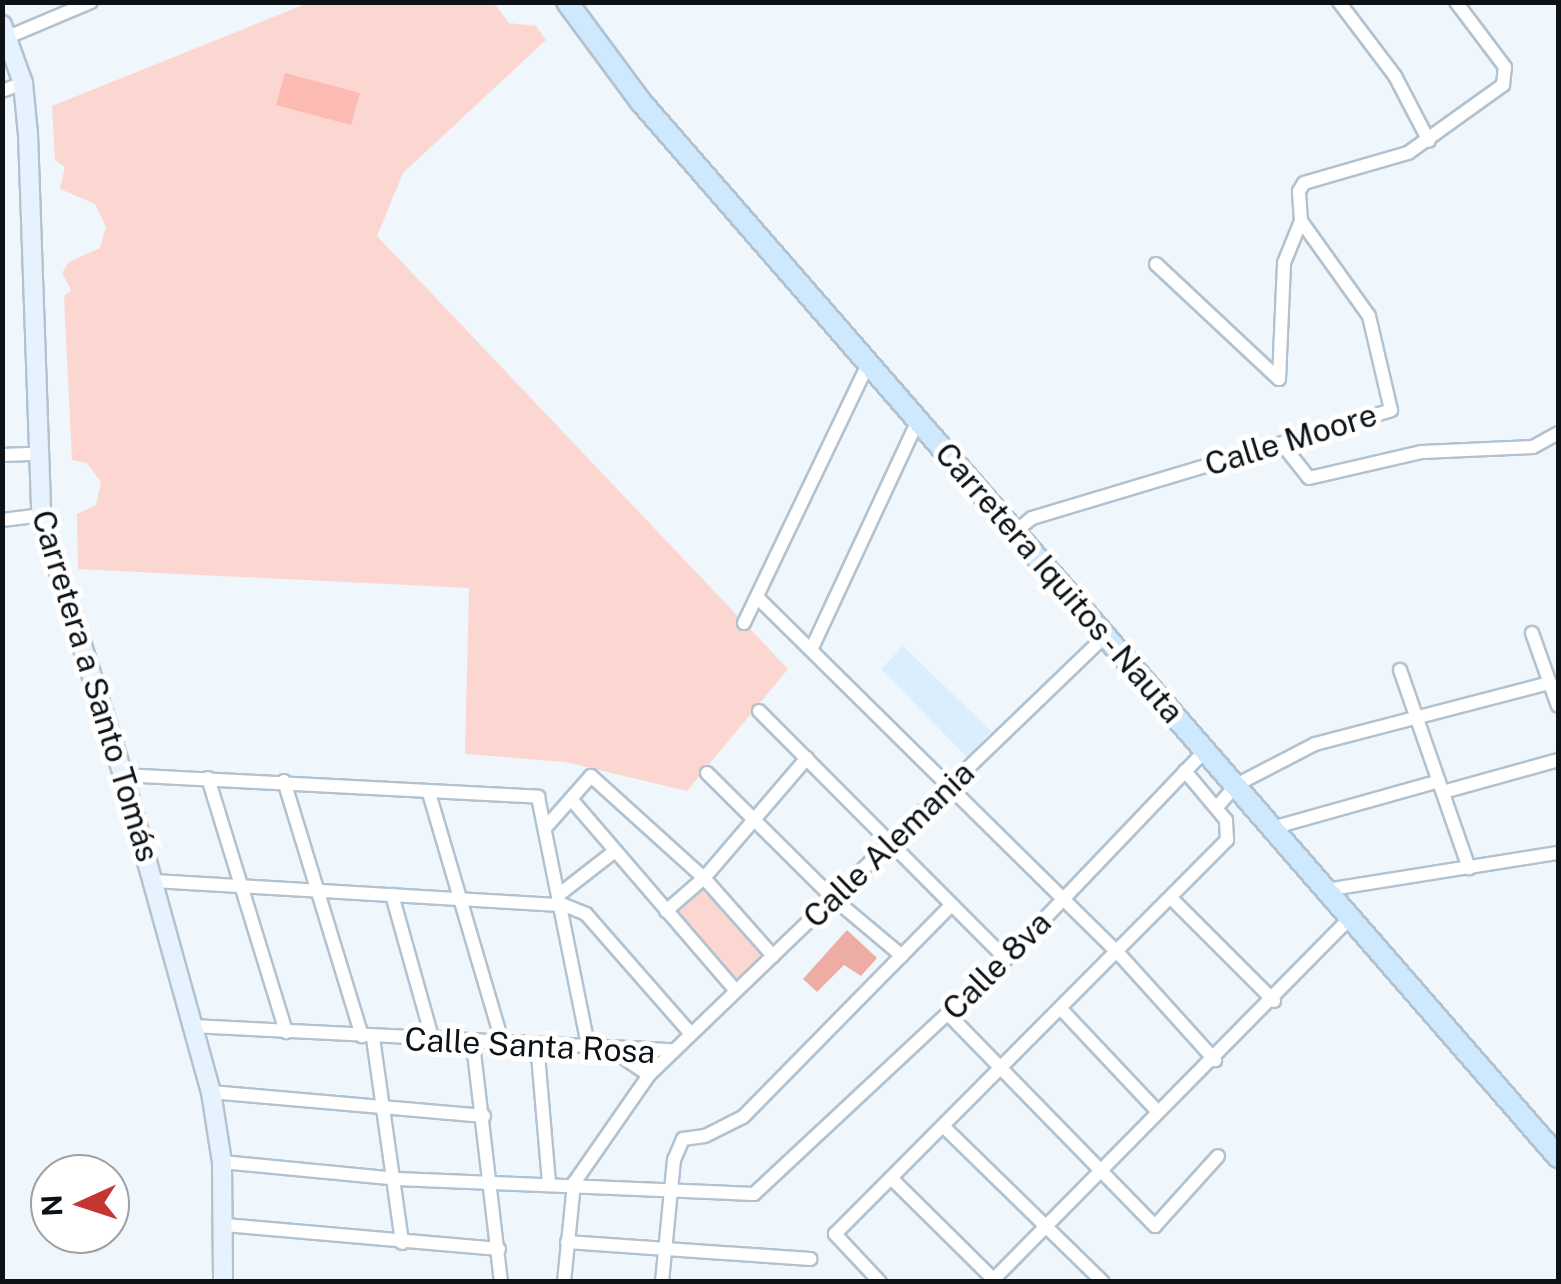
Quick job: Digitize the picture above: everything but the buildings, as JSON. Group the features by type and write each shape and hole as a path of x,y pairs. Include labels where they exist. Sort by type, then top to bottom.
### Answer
{"main road":[{"name":"Carretera Iquitos - Nauta","path":"567,2 641,102 867,366 1558,1157"}],"street":[{"path":"6,31 91,2"},
{"path":"1340,2 1395,76 1429,141"},
{"path":"1156,264 1279,379 1284,263 1301,222 1304,184 1408,154 1506,77 1491,43 1456,2"},
{"name":"Carretera a Santo Tomás","path":"6,31 22,82 41,515 123,775 211,1092 222,1162 224,1282"},
{"path":"2,91 22,82"},
{"name":"Calle Moore","path":"1014,533 1032,518 1391,410 1369,316 1301,222"},
{"path":"744,623 867,366"},
{"path":"811,650 917,423"},
{"path":"1282,444 1309,478 1422,452 1533,447 1558,433"},
{"path":"2,455 36,454"},
{"path":"2,520 41,515"},
{"path":"758,598 1120,954 1215,1060"},
{"path":"1532,633 1558,705"},
{"name":"Calle Alemania","path":"671,1050 892,844 1105,636"},
{"path":"1400,670 1469,868"},
{"path":"1217,807 1236,785 1315,744 1418,722 1550,683"},
{"path":"759,710 1006,959"},
{"name":"Calle 8va","path":"222,1162 397,1179 549,1182 754,1194 949,1015 1206,750"},
{"path":"666,911 704,878 807,758"},
{"path":"1272,828 1558,760"},
{"path":"880,1282 836,1234 1120,954 1227,840 1230,830 1217,807 1186,771"},
{"path":"707,772 833,898 902,956"},
{"path":"123,775 538,796 563,899 588,1046"},
{"path":"546,827 591,776 704,878 773,956"},
{"path":"208,778 286,1032"},
{"path":"284,781 388,1110 402,1242"},
{"path":"429,793 504,1044"},
{"path":"571,799 736,991"},
{"path":"563,899 615,851"},
{"path":"1326,890 1558,853"},
{"path":"154,881 462,902 563,899 586,914 691,1034"},
{"path":"392,895 434,1042"},
{"path":"1173,900 1274,1001"},
{"path":"662,1282 670,1192 683,1139 738,1121 952,904"},
{"path":"890,1178 993,1281 1158,1112 1274,1001 1351,918"},
{"path":"1062,1010 1158,1112"},
{"path":"949,1015 1155,1226 1218,1156"},
{"name":"Calle Santa Rosa","path":"193,1026 434,1042 671,1050"},
{"path":"474,1044 493,1183 501,1282"},
{"path":"537,1044 549,1182"},
{"path":"606,1047 649,1076"},
{"name":"Calle Santa Rosa","path":"564,1282 574,1184 671,1050"},
{"path":"211,1092 484,1116"},
{"path":"944,1127 1103,1282"},
{"path":"225,1225 499,1249"},
{"path":"567,1242 810,1259"}],"shaded area":[{"path":"308,3 494,3 509,23 536,26 546,40 403,173 377,236 788,669 687,791 565,762 465,754 469,588 78,569 77,514 96,505 101,482 87,463 72,460 64,296 71,290 62,273 69,262 100,248 106,227 95,204 60,189 65,167 55,160 52,106"},
{"path":"285,73 360,93 351,125 276,105"},
{"path":"903,646 991,731 968,758 881,669"},
{"path":"706,881 773,958 737,992 672,918"},
{"path":"847,930 877,958 861,976 844,965 817,992 803,979"}]}
